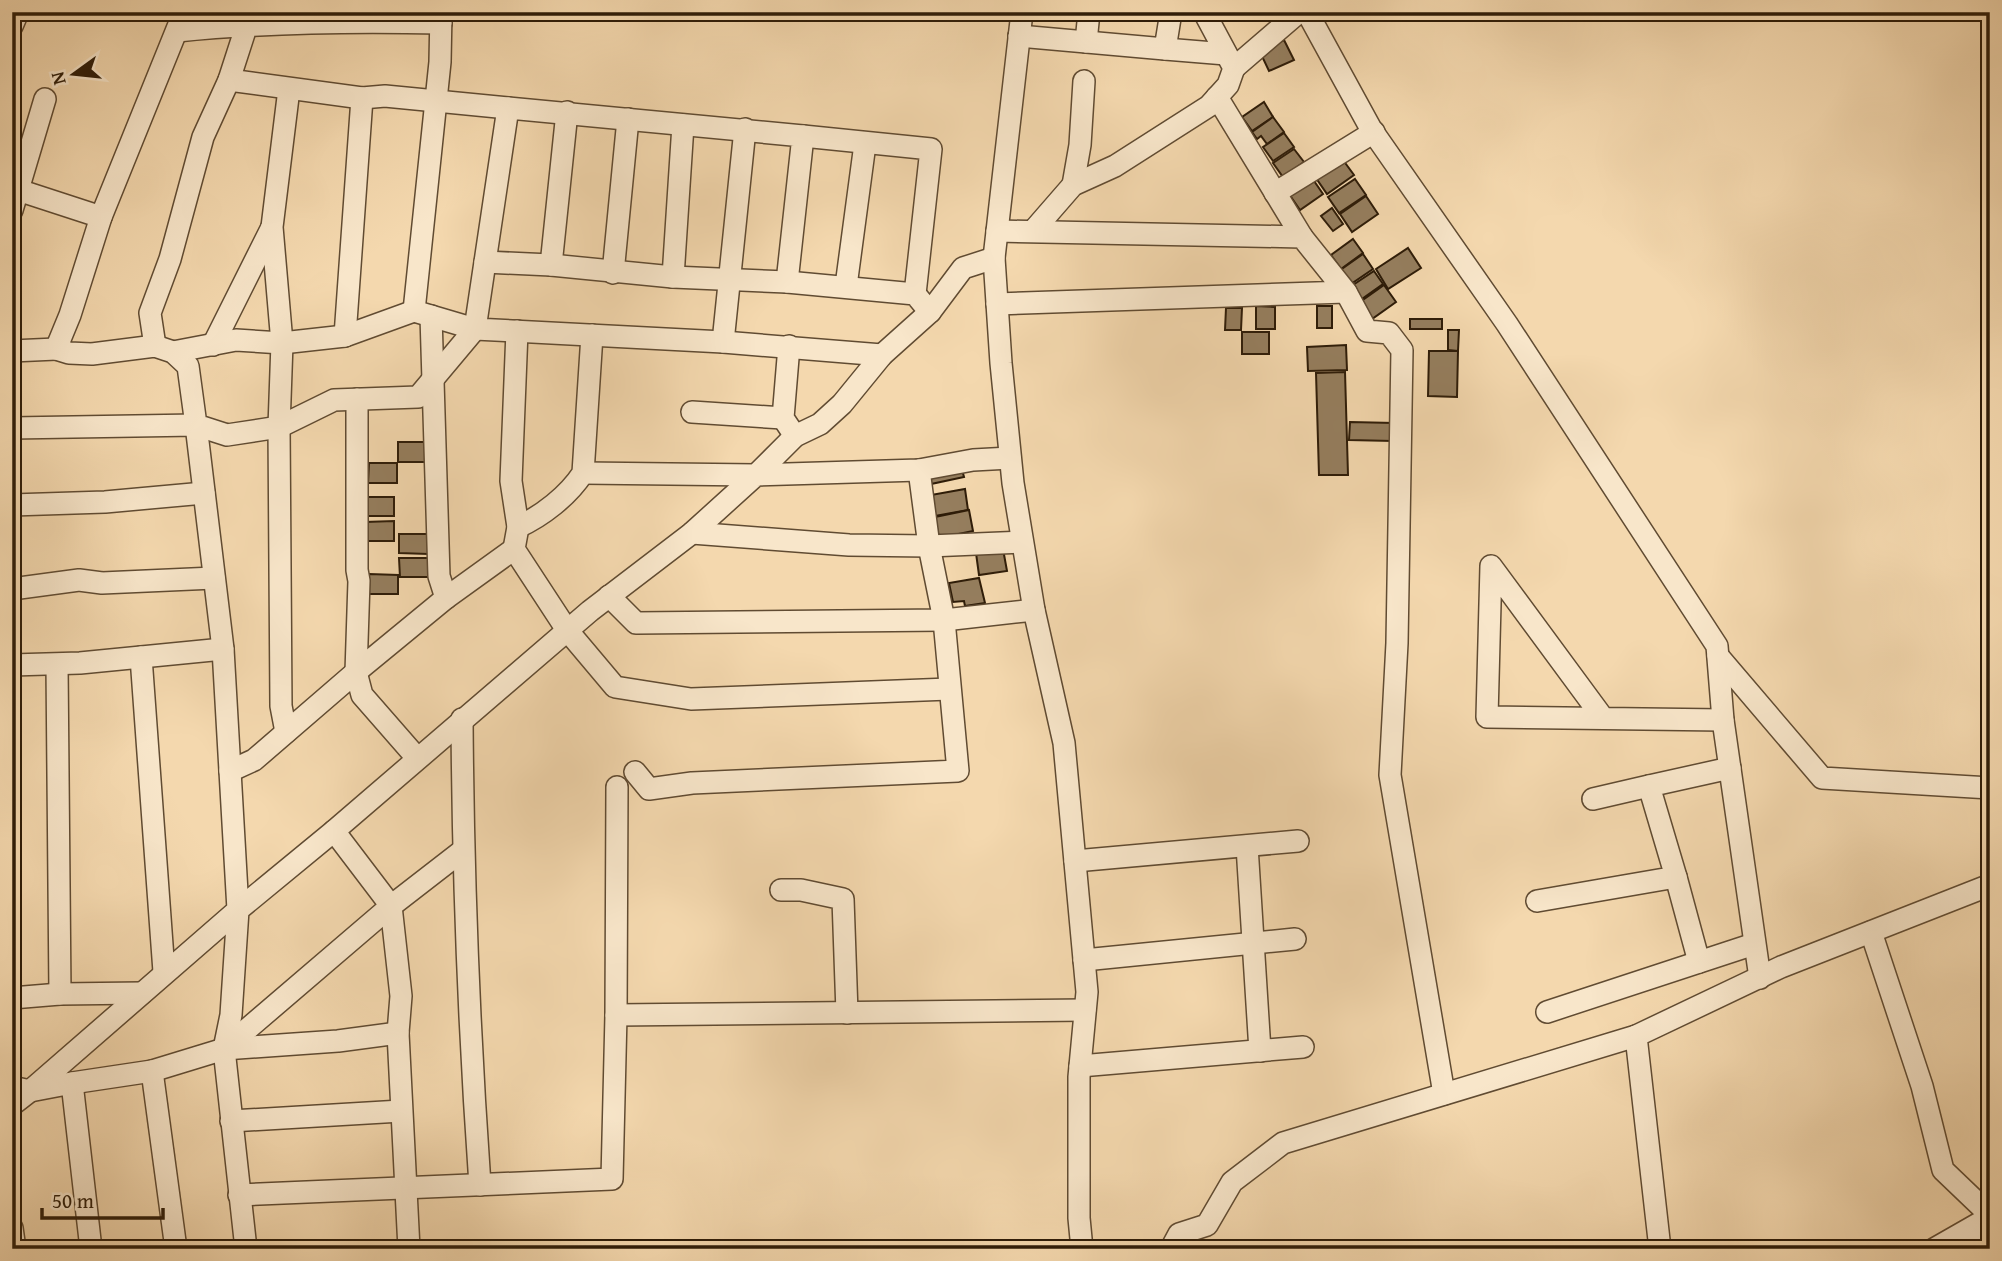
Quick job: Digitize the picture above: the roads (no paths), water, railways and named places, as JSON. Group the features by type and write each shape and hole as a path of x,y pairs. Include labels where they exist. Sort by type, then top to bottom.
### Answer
{"street":[{"path":"12,26 18,12"},
{"path":"1022,12 994,258 1010,458 1034,610 1064,743 1087,992 1080,1066 1079,1218 1082,1249"},
{"path":"1086,42 1088,12"},
{"path":"1165,49 1171,12"},
{"path":"1033,231 1073,185 1115,166 1209,106 1228,85 1230,61 1204,12"},
{"path":"1019,36 1165,49 1230,61 1299,12"},
{"path":"1307,12 1374,132 1515,335 1717,646 1723,720 1760,978"},
{"path":"246,1249 224,1049 231,1016 238,911 223,649 188,366 164,349 150,313 170,259 203,137 229,80 249,18"},
{"path":"56,349 70,316 101,217 181,22 249,18 364,22 441,18 423,314 433,378 439,576 446,598"},
{"path":"229,80 362,98 385,96 436,100 931,149 915,294"},
{"path":"1073,185 1080,145 1084,81"},
{"path":"286,732 281,706 279,427 282,343 272,227 289,89"},
{"path":"1217,97 1302,237 1346,292 1367,331 1389,333 1402,350 1397,643 1390,775 1444,1094"},
{"path":"345,336 362,98"},
{"path":"45,99 14,196 101,217"},
{"path":"12,428 196,425 227,435 279,427 334,400 418,397 475,329 508,107"},
{"path":"551,265 567,112"},
{"path":"613,273 628,119"},
{"path":"673,277 683,125"},
{"path":"723,342 745,129"},
{"path":"1275,193 1374,132"},
{"path":"787,282 803,136"},
{"path":"846,286 865,144"},
{"path":"213,345 272,227"},
{"path":"997,231 1302,237"},
{"path":"692,412 789,427 820,424 842,404 882,355 930,312 962,268 994,258"},
{"path":"485,262 551,265 673,277 846,286 915,294 930,312"},
{"path":"997,304 1346,292"},
{"path":"12,351 56,349 69,353 92,354 213,345 236,340 282,343 345,336 423,314 475,329 789,346 882,355"},
{"path":"230,771 254,760 356,671 446,598 514,549 518,527 511,481 517,331"},
{"path":"518,527 534,520 575,485 583,473 592,335"},
{"path":"12,1105 21,1089 142,993 462,719 609,596 692,533 756,475 789,427 789,346"},
{"path":"357,399 359,581 356,671 362,695 417,758"},
{"path":"583,473 756,475 919,470 973,460 1010,458"},
{"path":"635,772 649,789 692,783 958,771 944,620 929,546 919,470"},
{"path":"12,505 105,502 204,493"},
{"path":"692,533 849,544 929,546 1022,542"},
{"path":"514,549 568,630 615,688 691,699 949,689"},
{"path":"1603,718 1492,566 1487,717 1723,720"},
{"path":"12,589 79,580 102,583 214,578"},
{"path":"609,596 636,623 944,620 1034,610"},
{"path":"12,665 57,665 223,649"},
{"path":"1718,656 1822,778 1990,788"},
{"path":"141,657 164,972"},
{"path":"57,665 60,994"},
{"path":"462,719 469,1026 480,1185"},
{"path":"1593,799 1730,768"},
{"path":"1649,786 1699,962"},
{"path":"239,1195 612,1179 617,787"},
{"path":"334,831 391,906 401,996 398,1033 409,1249"},
{"path":"1074,861 1298,841"},
{"path":"1247,846 1260,1051"},
{"path":"224,1049 391,906 463,851"},
{"path":"1537,901 1676,877"},
{"path":"1171,1249 1179,1234 1207,1225 1231,1182 1283,1143 1636,1037 1760,978 1989,886"},
{"path":"781,890 801,890 843,899 847,1013"},
{"path":"1871,932 1922,1086 1943,1170 1987,1218"},
{"path":"1084,960 1296,939"},
{"path":"1547,1012 1755,944"},
{"path":"12,998 60,994 142,993"},
{"path":"616,1015 1085,1010"},
{"path":"21,1089 152,1071 224,1049 338,1041 398,1033"},
{"path":"1636,1037 1660,1249"},
{"path":"1080,1066 1303,1047"},
{"path":"152,1071 176,1249"},
{"path":"72,1083 91,1249"},
{"path":"231,1121 401,1111"},
{"path":"1934,1249 1987,1218"},
{"path":"1975,1249 1987,1218"},
{"path":"12,1228 15,1249"}]}
